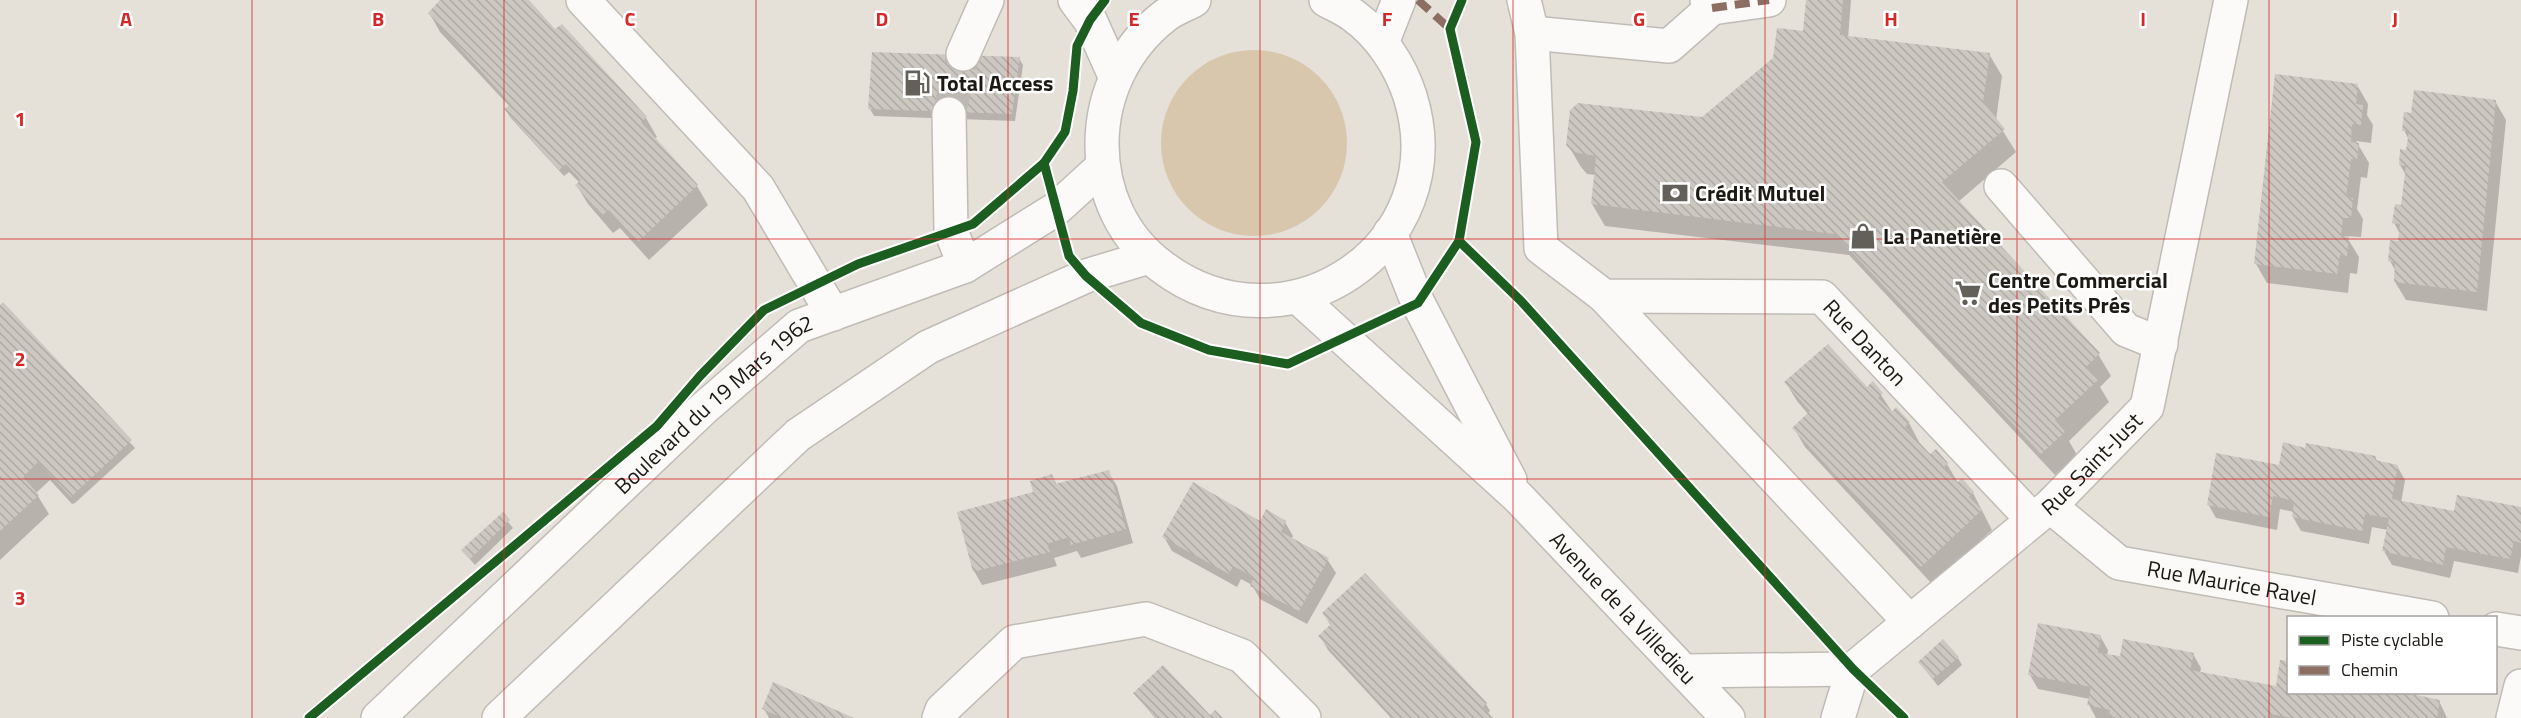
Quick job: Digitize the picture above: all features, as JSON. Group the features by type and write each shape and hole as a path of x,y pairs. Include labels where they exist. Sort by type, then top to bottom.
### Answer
{"street":[{"path":"583,0 758,188 833,314"},
{"path":"963,54 987,0"},
{"path":"1075,0 1090,20 1115,76"},
{"path":"1194,0 1166,15 1137,42 1115,76 1102,120 1102,167 1111,201 1127,231 1149,257 1181,281 1218,296 1258,302 1298,297 1334,284 1365,262 1390,233 1409,197 1418,157 1416,116 1404,77 1382,43 1354,15 1326,0"},
{"path":"1382,43 1399,0"},
{"path":"1524,0 1532,33 1541,248 1604,296 1910,622"},
{"path":"1532,33 1670,46 1709,4 1769,0"},
{"name":"Rue Saint-Just","path":"1853,669 2042,513 2147,407 2231,0"},
{"path":"949,114 951,231 965,266"},
{"name":"Boulevard du 19 Mars 1962","path":"378,718 703,409 799,327 965,266 1056,209 1102,167"},
{"path":"2001,186 2126,330 2161,344"},
{"name":"Avenue de la Villedieu","path":"1390,233 1418,303 1518,497"},
{"path":"499,718 798,435 928,347 1086,276 1149,257"},
{"name":"Rue Danton","path":"1604,296 1822,297 2042,513"},
{"name":"Avenue de la Villedieu","path":"1298,297 1518,497 1728,718"},
{"name":"Rue Maurice Ravel","path":"2042,513 2119,563 2421,616"},
{"path":"939,718 942,710 1014,642 1146,619 1242,656 1304,718"},
{"path":"2497,628 2521,633"},
{"path":"1685,671 1853,669 1838,718"},
{"path":"2513,718 2521,686"}],"shaded area":[{"path":"1254,50 1289,57 1305,66 1319,78 1331,92 1340,108 1347,143 1340,178 1331,194 1319,208 1305,220 1289,229 1254,236 1219,229 1203,220 1189,208 1177,194 1168,178 1161,143 1168,108 1177,92 1189,78 1203,66 1219,57"}],"building":[{"path":"440,0 529,0 555,29 562,24 647,117 641,122 698,185 638,242 609,210 602,215 575,185 581,180 566,164 559,170 504,109 511,104 428,13"},
{"name":"Centre Commercial des Petits Prés","path":"1806,0 1843,0 1840,35 1990,53 1983,102 2005,129 1942,182 2100,353 2086,367 2098,380 2055,420 2065,432 2041,454 1835,234 1591,204 1596,156 1573,152 1566,145 1570,110 1578,103 1702,117 1773,58 1777,28 1803,31"},
{"path":"872,52 1020,57 1012,114 868,109"},
{"path":"2275,74 2358,84 2356,104 2363,105 2361,125 2352,124 2351,142 2359,143 2357,159 2351,159 2346,197 2353,198 2351,218 2343,218 2341,236 2349,236 2347,256 2340,255 2337,274 2254,264"},
{"path":"2414,90 2496,100 2477,292 2394,282 2395,262 2388,261 2390,240 2398,241 2400,224 2392,223 2395,204 2401,205 2406,166 2399,165 2400,149 2406,150 2409,131 2402,131 2404,112 2411,113"},
{"path":"3,302 132,440 71,497 38,462 23,477 39,495 0,531 0,305"},
{"path":"1828,344 1867,387 1873,381 1883,393 1878,398 1892,412 1896,407 1910,422 1905,427 1930,454 1936,449 1948,463 1943,468 1957,483 1962,478 1974,492 1969,497 1982,510 1921,567 1792,428 1810,411 1784,382"},
{"path":"2283,442 2305,448 2306,443 2376,456 2375,460 2398,465 2392,499 2454,511 2457,495 2521,507 2521,543 2514,541 2510,559 2446,547 2443,565 2382,551 2389,518 2365,514 2362,531 2292,517 2294,501 2273,496 2269,517 2207,505 2216,453 2279,465"},
{"path":"1109,470 1126,529 1071,545 1069,537 1047,544 1050,552 973,572 957,512 1033,492 1030,481 1052,474 1055,484"},
{"path":"1193,482 1260,521 1266,509 1286,521 1281,532 1329,558 1299,611 1250,586 1254,577 1233,566 1229,574 1162,537"},
{"path":"503,512 510,520 470,559 461,550"},
{"path":"1365,573 1487,703 1483,707 1493,718 1394,718 1318,636 1331,624 1322,613"},
{"path":"2038,623 2101,635 2098,653 2120,656 2123,639 2194,653 2190,670 2276,686 2280,660 2287,661 2287,694 2412,694 2440,700 2437,718 2292,718 2270,714 2269,718 2120,718 2109,716 2110,710 2087,705 2091,687 2028,675"},
{"path":"1943,639 1959,657 1933,679 1918,662"},
{"path":"1163,665 1210,715 1215,710 1223,718 1156,718 1133,693"},
{"path":"773,682 854,718 783,718 762,709"}],"tunnel":[{"path":"949,114 963,54"}],"marked path":[{"path":"1418,0 1450,29"},
{"path":"1712,8 1769,0"}],"cycle path":[{"path":"1044,163 1065,132 1073,91 1077,46 1090,20 1105,0"},
{"path":"309,718 657,426 700,376 764,310 858,264 973,224 1044,163 1069,256 1086,276 1141,323 1209,350 1288,364 1418,303 1459,241 1476,142 1450,29 1462,0"},
{"path":"1459,241 1521,301 1853,669 1904,718"}],"place":[{"name":"Total Access","path":"917,83"},
{"name":"Crédit Mutuel","path":"1675,193"},
{"name":"La Panetière","path":"1863,236"},
{"name":"Centre Commercial des Petits Prés","path":"1968,293"}]}
